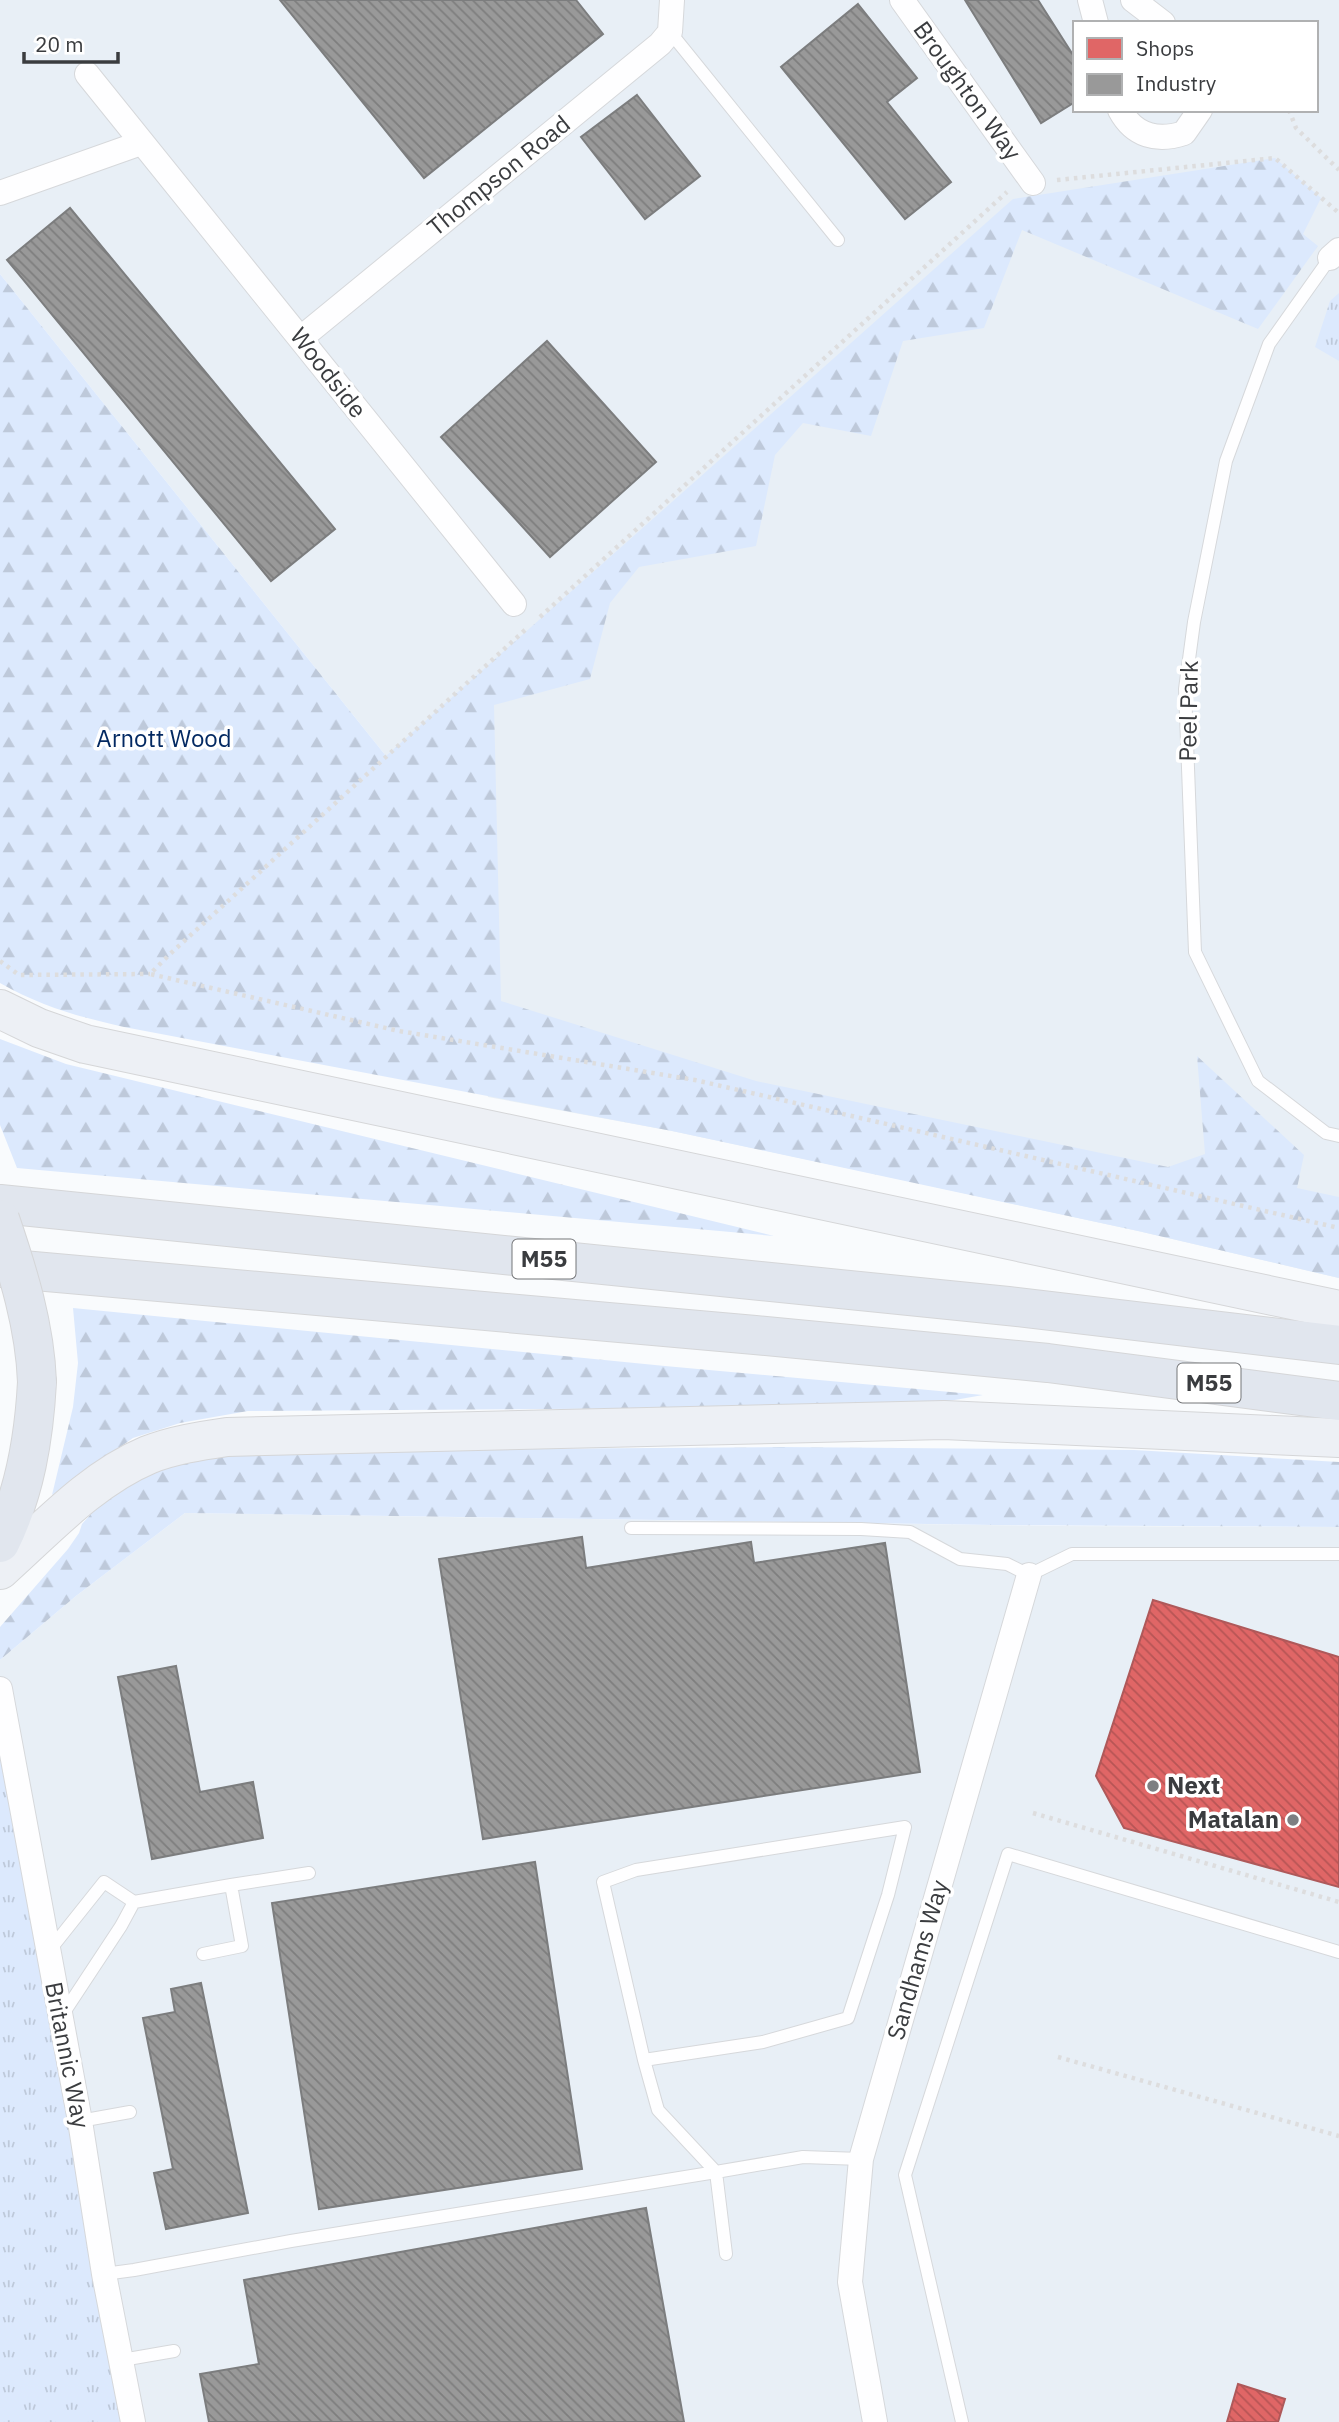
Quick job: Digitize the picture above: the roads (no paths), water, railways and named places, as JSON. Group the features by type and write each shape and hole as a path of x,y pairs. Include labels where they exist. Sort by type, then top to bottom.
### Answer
{"highway":[{"name":"M55","path":"0,1204 1008,1306 1339,1345"},
{"path":"0,1219 26,1306 36,1359 37,1382 28,1460 19,1496 0,1543"},
{"name":"M55","path":"0,1268 1048,1363 1339,1401"}],"main road":[{"path":"0,1009 39,1028 85,1044 1339,1310"},
{"path":"0,1570 97,1485 120,1470 149,1455 186,1443 227,1437 944,1420 1339,1438"}],"street":[{"path":"670,32 672,0"},
{"name":"Broughton Way","path":"902,0 1033,183"},
{"path":"1090,0 1095,21"},
{"path":"1133,0 1160,21"},
{"name":"Thompson Road","path":"301,338 660,44 670,32"},
{"name":"Woodside","path":"88,74 514,604"},
{"path":"1121,112 1135,129 1146,136 1158,138 1184,133 1199,112"},
{"path":"0,193 141,143"},
{"name":"Sandhams Way","path":"875,2422 850,2282 861,2159 1029,1575"},
{"name":"Britannic Way","path":"0,1689 80,2121 104,2274 133,2422"}],"lane":[{"path":"670,32 838,240"},
{"name":"Peel Park","path":"1334,254 1269,344 1226,461 1194,622 1185,689 1195,952 1258,1081 1326,1133 1339,1136"},
{"path":"631,1528 862,1529 910,1532 960,1559 1007,1564 1029,1575 1072,1554 1339,1554"},
{"path":"644,2060 763,2042 848,2018 888,1895 905,1826 636,1870 603,1882 644,2060 658,2110 716,2172 726,2254"},
{"path":"962,2422 905,2175 1008,1854 1339,1952"},
{"path":"48,1953 104,1882 134,1902 309,1873"},
{"path":"203,1954 242,1947 231,1885"},
{"path":"60,2018 134,1902"},
{"path":"80,2121 130,2112"},
{"path":"104,2274 803,2157 861,2159"},
{"path":"122,2360 174,2351"}],"place":[{"name":"Next","path":"1153,1786"},
{"name":"Matalan","path":"1293,1820"}],"park label":[{"name":"Arnott Wood","path":"164,739"}]}
